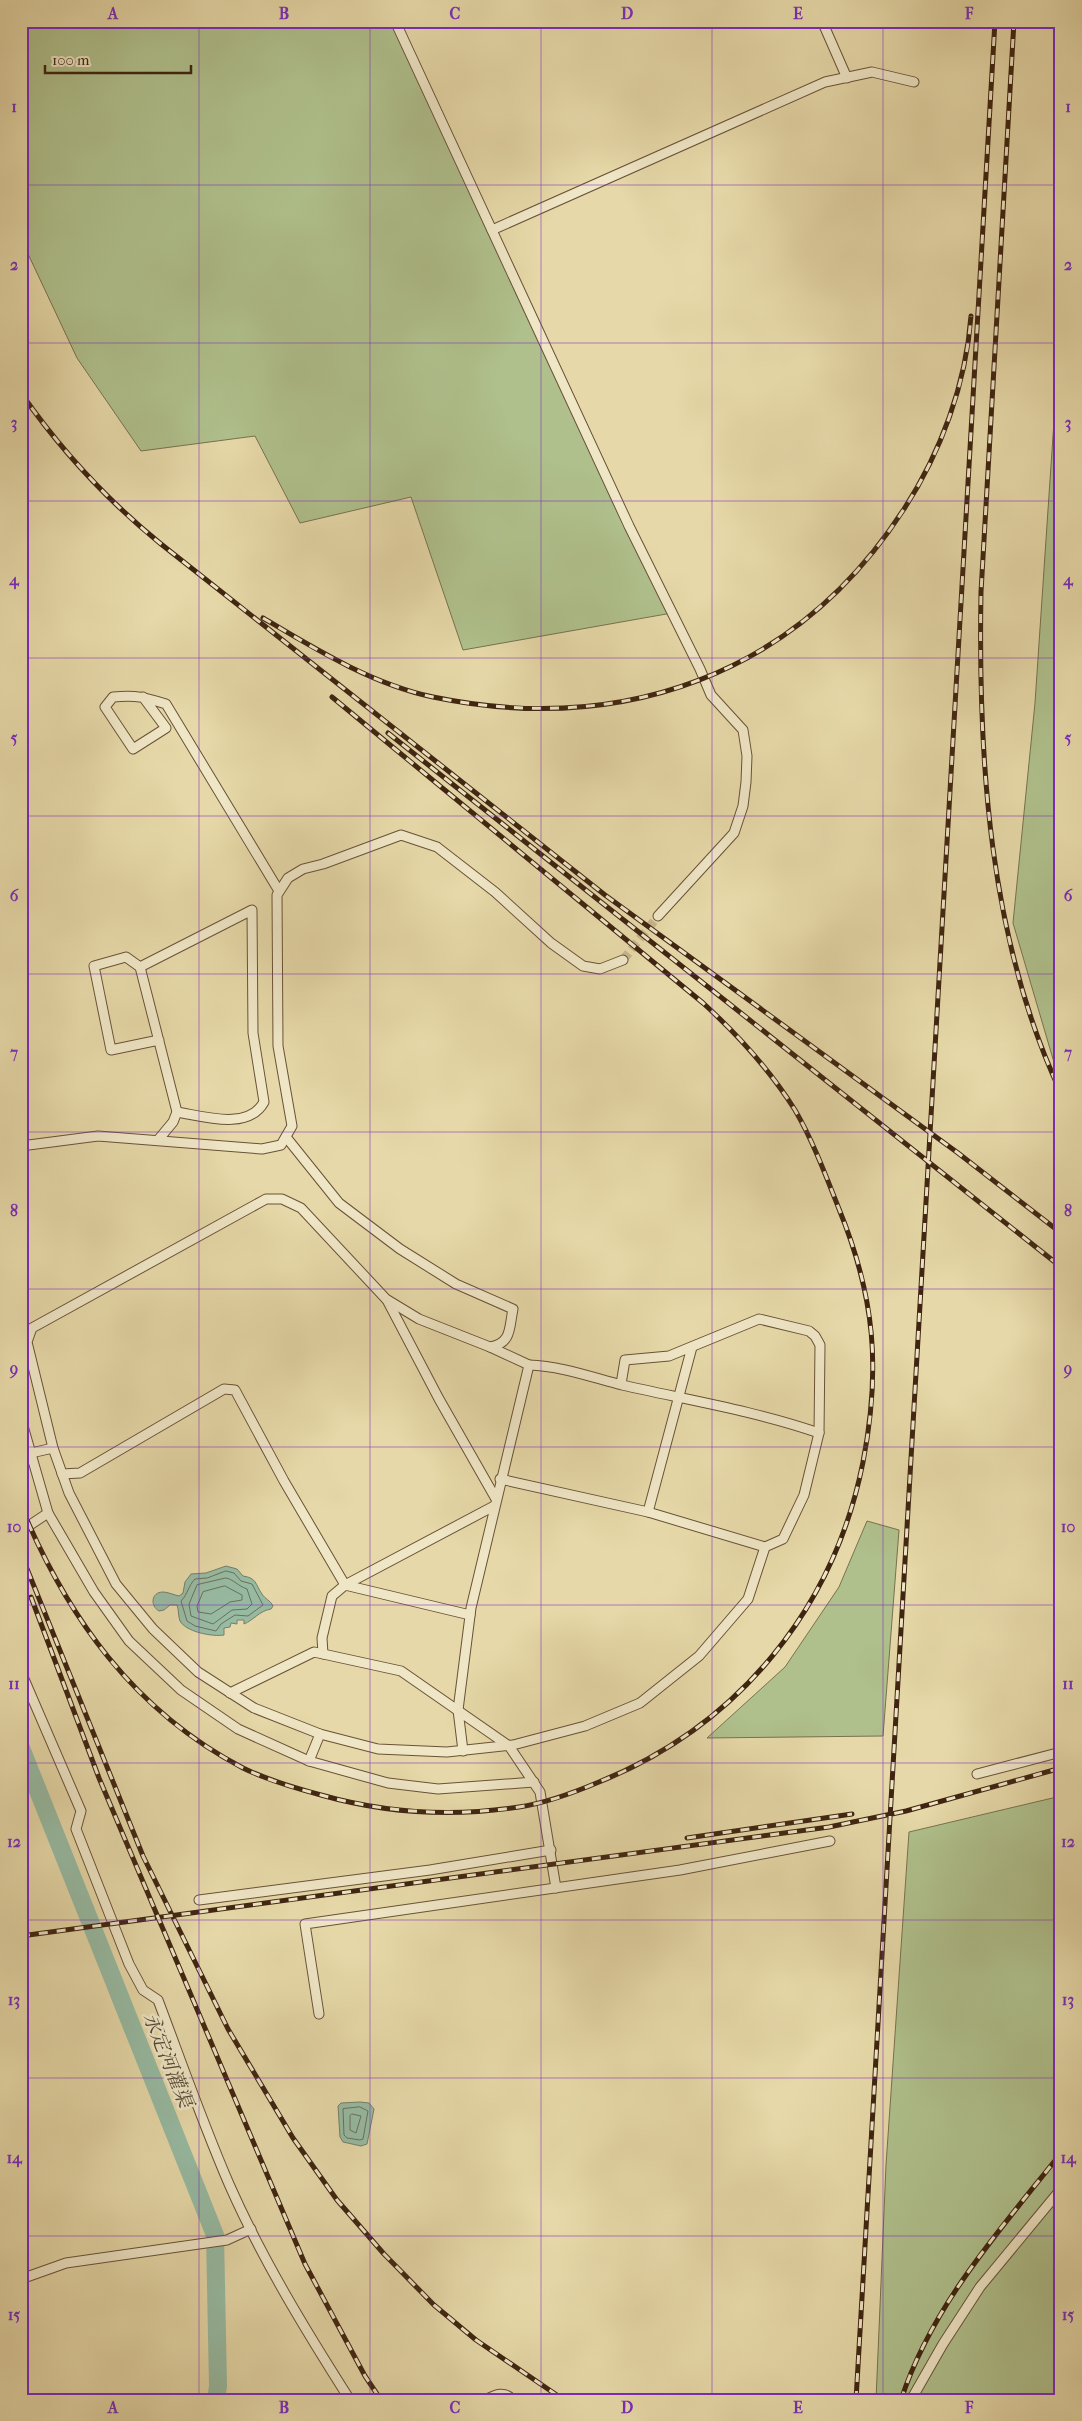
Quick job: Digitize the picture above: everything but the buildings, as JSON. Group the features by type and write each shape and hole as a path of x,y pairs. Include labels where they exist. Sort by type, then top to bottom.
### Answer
{"street":[{"path":"395,21 629,526 711,695 743,730 747,756 746,782 743,806 734,833 658,916"},
{"path":"822,21 846,78"},
{"path":"492,230 826,82 872,72 914,82"},
{"path":"143,696 166,728 133,749 105,707 113,697 137,695 143,696 166,704 280,891"},
{"path":"21,1146 98,1136 262,1149 282,1145 292,1126 278,1046 277,895 288,878 303,869 323,864 401,836 437,847 495,892 551,943 583,966 600,969 623,960"},
{"path":"140,967 252,910 253,1033 264,1102 260,1110 249,1117 232,1120 177,1112"},
{"path":"158,1040 111,1050 94,966 126,957 140,967 177,1112 173,1122 158,1140"},
{"path":"286,1137 340,1204 400,1249 448,1279 512,1309 507,1338 501,1345 490,1347"},
{"path":"495,1503 386,1299 301,1208 282,1199 266,1199 32,1328 27,1342 53,1448 69,1493 116,1584 153,1629 198,1672 254,1708 320,1734 378,1748 447,1752 463,1751 509,1746 585,1726 640,1703 699,1656 748,1599 765,1547"},
{"path":"386,1299 419,1319 490,1347 529,1365 550,1366 787,1422 819,1433"},
{"path":"500,1479 648,1512 765,1547 783,1539 804,1495 819,1433 820,1345 815,1336 809,1331 759,1319 669,1356 625,1360 620,1384"},
{"path":"648,1512 692,1347"},
{"path":"463,1751 458,1710 470,1615 500,1479 529,1365"},
{"path":"62,1474 80,1473 224,1389 235,1390 284,1481 346,1585 470,1615"},
{"path":"21,1419 48,1513 94,1592 129,1641 181,1690 238,1729 309,1760 388,1782 438,1788 534,1782"},
{"path":"32,1454 53,1448"},
{"path":"323,1654 322,1638 332,1596 346,1585 495,1503"},
{"path":"30,1525 48,1513"},
{"path":"230,1693 314,1652 401,1671 509,1746 540,1792 556,1888"},
{"path":"21,1672 81,1811 76,1829 129,1964 143,1990 158,2000 229,2184 251,2228 317,2348 350,2400"},
{"path":"309,1760 320,1734"},
{"path":"976,1774 1061,1752"},
{"path":"319,2014 305,1924 680,1870 830,1841"},
{"path":"199,1900 430,1870 550,1850"},
{"path":"911,2400 943,2344 980,2287 1061,2189"},
{"path":"21,2279 66,2263 227,2240 251,2228"},
{"path":"484,2400 498,2394 508,2395 513,2400"}],"shaded area":[{"path":"21,21 398,21 672,613 463,650 411,497 300,523 255,436 141,451 77,358 21,239"},
{"path":"1061,317 1061,1075 1053,1059 1013,923 1035,703"},
{"path":"867,1521 899,1530 883,1736 707,1738 785,1667 839,1587"},
{"path":"1061,1796 1061,2400 876,2400 886,2165 909,1832"}],"water":[{"path":"226,1566 237,1569 243,1576 251,1578 263,1596 272,1604 271,1609 244,1624 244,1620 237,1620 237,1624 231,1623 230,1627 224,1628 224,1635 219,1635 200,1633 183,1625 179,1619 177,1605 170,1605 164,1610 159,1611 154,1606 153,1600 156,1594 165,1592 179,1596 183,1593 185,1582 191,1574 206,1573"},
{"path":"341,2103 369,2103 374,2109 367,2144 361,2146 343,2142 340,2137 338,2106"}],"waterway":[{"name":"永定河灌渠","path":"21,1748 215,2235 218,2386 216,2400"}],"tunnel":[{"path":"623,960 658,916"},
{"path":"21,1528 30,1525"}],"railway":[{"path":"856,2400 995,21"},
{"path":"1014,21 981,592 982,719 986,784 993,848 1003,911 1018,974 1037,1034 1061,1093"},
{"path":"263,618 324,654 388,684 433,697 503,707 572,707 637,698 700,680 758,652 812,614 861,566 904,509 929,464 949,417 964,367 971,316"},
{"path":"21,393 68,454 122,510 161,544 605,895 958,1153 1061,1233"},
{"path":"21,1506 39,1547 83,1623 108,1657 137,1689 169,1719 204,1745 243,1768 281,1783 345,1801 420,1812 494,1810 519,1807 559,1797 599,1782 649,1758 695,1729 736,1695 772,1656 803,1613 829,1566 849,1516 863,1462 872,1396 873,1364 867,1303 851,1241 819,1159 795,1110 753,1054 703,1003 332,697"},
{"path":"388,733 1061,1267"},
{"path":"21,1554 143,1856 228,2029 293,2138 337,2200 384,2254 434,2305 476,2340 564,2400"},
{"path":"31,1597 99,1778 305,2264 365,2376 381,2400"},
{"path":"21,1936 829,1827 906,1811 1061,1768"},
{"path":"687,1838 852,1814"},
{"path":"901,2400 914,2365 949,2300 992,2240 1061,2153"}]}
